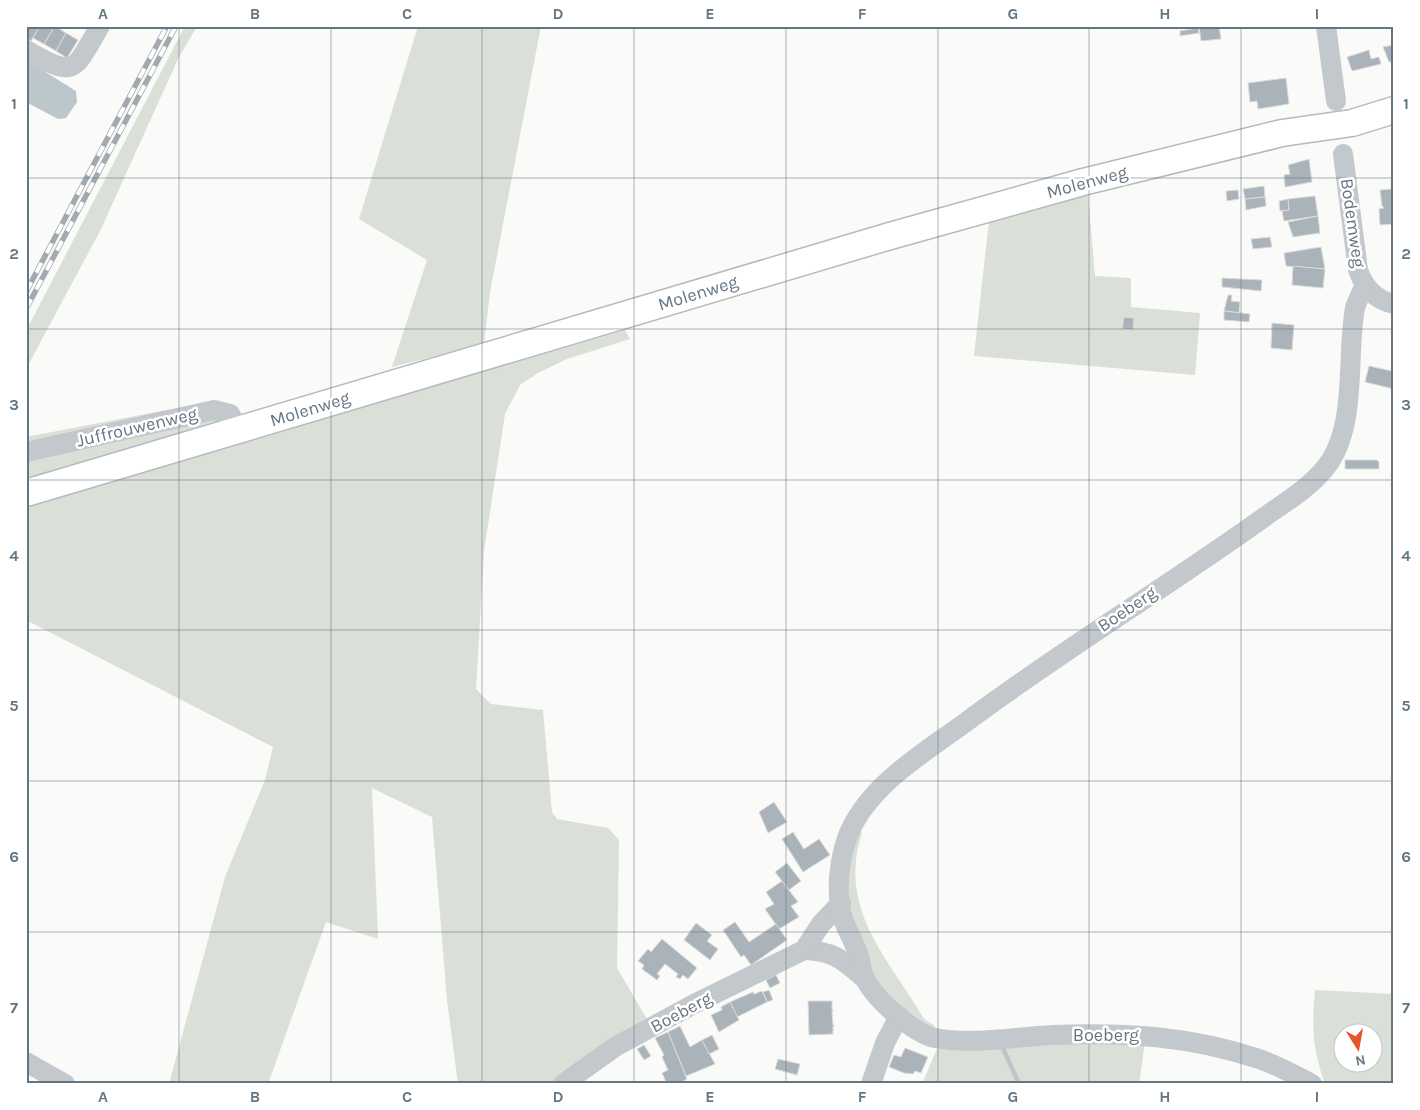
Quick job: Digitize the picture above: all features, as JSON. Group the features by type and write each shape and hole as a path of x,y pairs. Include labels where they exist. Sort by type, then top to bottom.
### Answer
{"main road":[{"path":"1282,133 1394,92"},
{"name":"Molenweg","path":"26,493 890,236 1083,182 1282,133 1331,128 1384,113"}],"street":[{"path":"26,50 55,66 71,66 79,61 100,26"},
{"path":"1326,26 1336,101"},
{"name":"Bodemweg","path":"1343,154 1358,270 1364,287 1385,302 1394,304"},
{"name":"Boeberg","path":"865,979 858,954 842,917 839,878 842,854 850,831 871,800 889,780 997,699 1270,513 1311,482 1326,467 1336,447 1344,424 1355,307 1364,287"},
{"name":"Juffrouwenweg","path":"26,452 214,410 230,414 239,430"},
{"path":"804,950 821,924 840,903"},
{"name":"Boeberg","path":"563,1084 624,1042 694,1004 804,950 823,951 839,957 865,979 879,998 916,1032 935,1038 972,1040 1084,1034 1148,1035 1206,1044 1262,1059 1312,1084"},
{"path":"871,1084 885,1043 900,1016"},
{"path":"26,1062 66,1084"}],"shaded area":[{"path":"185,26 197,26 178,59 100,231 26,369 26,331"},
{"path":"418,26 541,26 490,292 484,344 392,367 427,260 359,219"},
{"path":"26,60 76,91 77,102 66,118 58,119 26,102"},
{"path":"1088,194 1095,276 1131,278 1131,307 1200,313 1195,375 974,356 989,221"},
{"path":"625,330 630,339 567,359 538,373 520,385 505,414 484,551 476,689 491,704 543,710 552,812 557,819 608,828 619,840 617,968 647,1019 559,1076 551,1084 458,1084 447,1000 432,817 372,788 378,939 326,922 268,1084 169,1084 225,877 265,780 273,747 26,620 26,507"},
{"path":"187,406 26,447 26,437"},
{"path":"212,417 223,422 26,480 26,457"},
{"path":"857,831 862,833 856,861 856,886 861,909 870,932 882,953 924,1019 935,1026 931,1032 923,1029 874,980 848,909 845,888"},
{"path":"1315,990 1394,994 1394,1084 1329,1084 1324,1081 1317,1058 1313,1025"},
{"path":"1145,1042 1139,1084 922,1084 939,1044"}],"building":[{"path":"26,26 40,26 31,41 26,38"},
{"path":"40,26 55,26 44,44 33,38"},
{"path":"55,26 66,33 56,51 44,44"},
{"path":"1199,26 1219,26 1221,39 1201,41"},
{"path":"1198,28 1199,33 1180,36 1180,31"},
{"path":"66,33 78,40 67,58 56,51"},
{"path":"1394,45 1394,61 1389,62 1383,47"},
{"path":"1369,50 1371,59 1379,57 1381,64 1352,71 1347,57"},
{"path":"1286,78 1289,104 1258,109 1257,101 1250,102 1248,83"},
{"path":"1309,159 1312,182 1285,187 1284,175 1290,174 1288,165"},
{"path":"1264,186 1265,197 1245,199 1243,189"},
{"path":"1392,189 1394,224 1380,225 1379,209 1384,208 1382,206 1380,190"},
{"path":"1238,190 1239,199 1227,201 1226,191"},
{"path":"1315,196 1318,216 1284,221 1282,211 1289,210 1288,199"},
{"path":"1265,197 1266,206 1246,210 1245,199"},
{"path":"1288,199 1289,210 1280,211 1279,201"},
{"path":"1318,216 1320,233 1293,237 1288,222"},
{"path":"1270,237 1272,247 1253,249 1251,239"},
{"path":"1321,247 1325,269 1286,266 1284,253"},
{"path":"1293,266 1325,269 1323,288 1292,285"},
{"path":"1222,278 1262,280 1261,291 1222,287"},
{"path":"1228,295 1232,295 1231,301 1240,302 1239,313 1224,311"},
{"path":"1224,311 1250,314 1249,322 1224,320"},
{"path":"1124,317 1134,318 1133,330 1122,329"},
{"path":"1272,323 1294,325 1292,350 1271,348"},
{"path":"1394,363 1394,389 1365,382 1369,366 1392,371"},
{"path":"1345,460 1377,460 1379,462 1379,469 1345,469"},
{"path":"774,802 787,822 768,833 759,812"},
{"path":"793,832 804,849 819,839 830,855 803,872 782,839"},
{"path":"787,863 801,881 789,890 775,872"},
{"path":"782,881 798,902 791,906 799,917 779,929 765,909 774,904 766,892"},
{"path":"735,922 749,942 776,924 787,940 751,965 744,955 741,957 723,930"},
{"path":"696,923 712,935 707,941 718,949 710,960 684,940"},
{"path":"662,939 697,968 688,979 683,975 680,979 676,977 678,974 665,964 657,974 660,976 657,980 642,969 644,965 638,961 648,949 651,952"},
{"path":"776,975 780,983 770,988 766,980"},
{"path":"769,990 773,1000 767,1002 763,992"},
{"path":"762,991 767,1002 737,1017 730,1002 753,992 754,994"},
{"path":"808,1001 832,1001 832,1010 834,1010 832,1011 833,1025 835,1026 833,1026 833,1034 809,1035"},
{"path":"730,1002 739,1020 719,1032 711,1015 722,1010 721,1007"},
{"path":"680,1026 690,1047 702,1040 715,1064 686,1076 668,1032"},
{"path":"668,1032 687,1079 678,1084 667,1084 662,1073 668,1070 662,1057 664,1055 655,1038"},
{"path":"712,1035 719,1049 709,1054 702,1040"},
{"path":"644,1045 651,1056 644,1060 637,1049"},
{"path":"905,1048 928,1057 921,1073 915,1071 913,1074 904,1073 889,1067 894,1055 901,1057"},
{"path":"778,1059 800,1064 797,1075 775,1069"}],"waterway":[{"path":"1002,1046 1019,1084"}],"railway":[{"path":"26,292 167,26"},
{"path":"26,309 176,26"}]}
